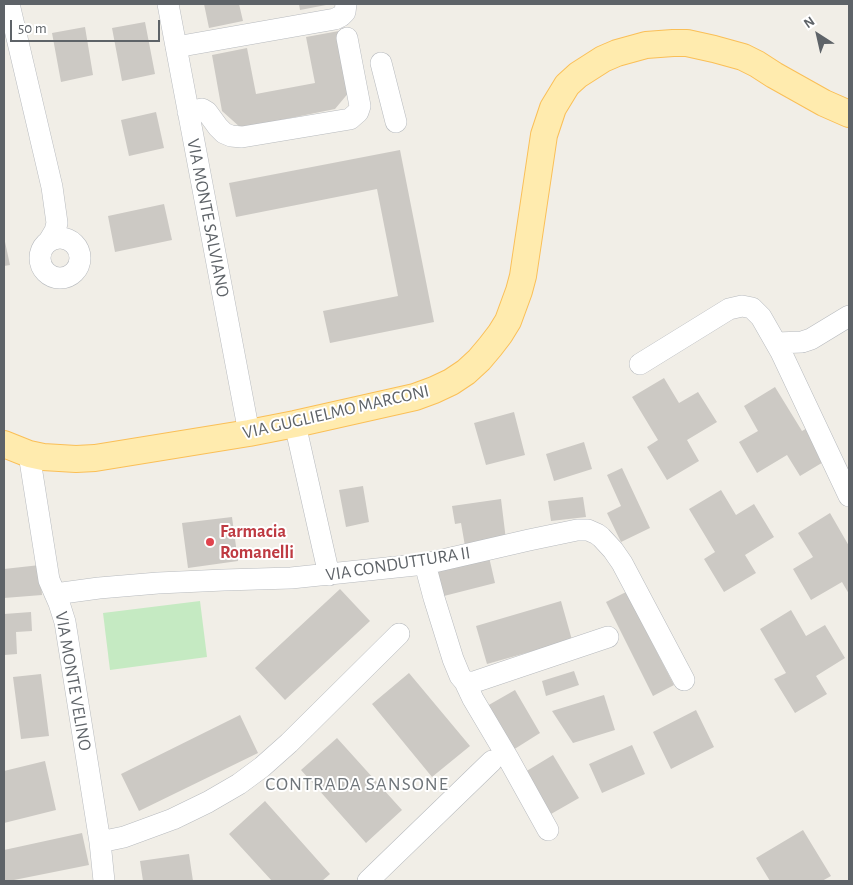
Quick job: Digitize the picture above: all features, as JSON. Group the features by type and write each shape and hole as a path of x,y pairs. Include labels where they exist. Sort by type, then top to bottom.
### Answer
{"main road":[{"name":"VIA GUGLIELMO MARCONI","path":"4,444 29,454 58,459 95,458 295,424 415,397 451,382 479,360 490,348 508,321 523,276 544,135 551,115 567,85 603,58 646,45 673,43 701,46 758,64 824,104 849,114"}],"street":[{"path":"9,4 52,187 53,232 42,248 40,262 48,274 54,277 67,277 77,269 81,257 76,245 53,232"},
{"name":"VIA MONTE SALVIANO","path":"168,4 249,433"},
{"path":"176,46 335,19 345,12 346,4"},
{"path":"188,112 202,110 207,112 224,133 242,137 350,119 358,112 360,106 347,38"},
{"path":"381,63 396,122"},
{"path":"358,97 388,90"},
{"path":"640,364 720,314 737,306 752,308 757,312 777,343 849,496"},
{"path":"777,343 811,340 849,316"},
{"path":"295,424 329,575"},
{"name":"VIA MONTE VELINO","path":"29,454 49,580 65,622 100,842 104,881"},
{"name":"VIA CONDUTTURA II","path":"55,594 135,584 291,578 425,564 529,540 577,530 588,530 597,534 605,541 622,563 684,680"},
{"path":"425,564 453,659 460,676 548,830"},
{"path":"100,842 124,837 173,819 239,784 289,743 399,634"},
{"path":"465,682 474,682 608,637"},
{"path":"368,881 492,761"}],"green space":[{"path":"200,601 207,657 110,670 103,613"}],"building":[{"path":"204,4 239,4 243,21 209,28"},
{"path":"299,4 326,4 326,5 300,10"},
{"path":"145,22 155,74 122,81 112,28"},
{"path":"85,27 93,75 61,82 52,33"},
{"path":"339,31 350,91 335,109 241,128 222,111 212,55 247,48 256,94 315,83 306,37"},
{"path":"156,112 164,148 129,156 121,120"},
{"path":"400,150 434,322 330,343 323,311 398,296 377,189 236,217 229,183"},
{"path":"164,204 172,240 115,252 108,216"},
{"path":"4,237 10,265 4,266"},
{"path":"664,378 679,403 698,392 717,422 687,440 699,461 667,480 647,447 658,440 632,397"},
{"path":"775,387 802,431 811,426 830,458 800,476 787,455 757,473 739,442 758,431 744,406"},
{"path":"514,412 525,455 486,465 474,423"},
{"path":"584,442 592,469 554,481 546,454"},
{"path":"622,468 650,528 621,542 607,513 621,506 607,475"},
{"path":"363,486 369,522 346,527 339,490"},
{"path":"721,490 736,515 754,504 774,537 745,555 756,573 724,592 704,559 715,552 689,509"},
{"path":"583,497 586,517 551,521 548,501"},
{"path":"501,499 506,540 465,546 461,523 455,524 452,506"},
{"path":"830,513 849,546 849,594 842,582 811,600 793,569 813,557 798,533"},
{"name":"Farmacia Romanelli","path":"232,517 238,561 188,568 182,523"},
{"path":"489,557 495,583 440,597 434,570"},
{"path":"40,565 42,595 4,598 4,569"},
{"path":"340,589 370,621 285,700 255,668"},
{"path":"626,592 674,685 653,696 606,602"},
{"path":"561,601 572,640 487,664 476,626"},
{"path":"791,610 806,636 825,625 845,658 816,676 827,694 795,713 774,679 786,673 760,629"},
{"path":"31,612 32,631 16,632 17,654 4,655 4,614"},
{"path":"574,671 579,685 546,696 542,681"},
{"path":"409,673 470,746 432,777 372,704"},
{"path":"41,674 49,736 21,739 13,677"},
{"path":"515,690 540,733 513,750 487,706"},
{"path":"604,695 615,730 573,743 552,711"},
{"path":"696,710 714,747 671,769 653,732"},
{"path":"240,715 258,753 139,811 121,774"},
{"path":"337,738 402,810 366,843 301,770"},
{"path":"632,745 645,774 602,793 589,764"},
{"path":"553,755 579,798 551,814 525,772"},
{"path":"45,761 56,810 4,823 4,771"},
{"path":"265,801 330,874 322,881 272,881 229,834"},
{"path":"803,830 831,876 822,881 770,881 756,858"},
{"path":"82,833 89,865 4,881 4,850"},
{"path":"189,854 193,881 143,881 140,861"}],"place":[{"name":"Farmacia Romanelli","path":"210,542"}],"district":[{"name":"CONTRADA SANSONE","path":"357,784"}]}
